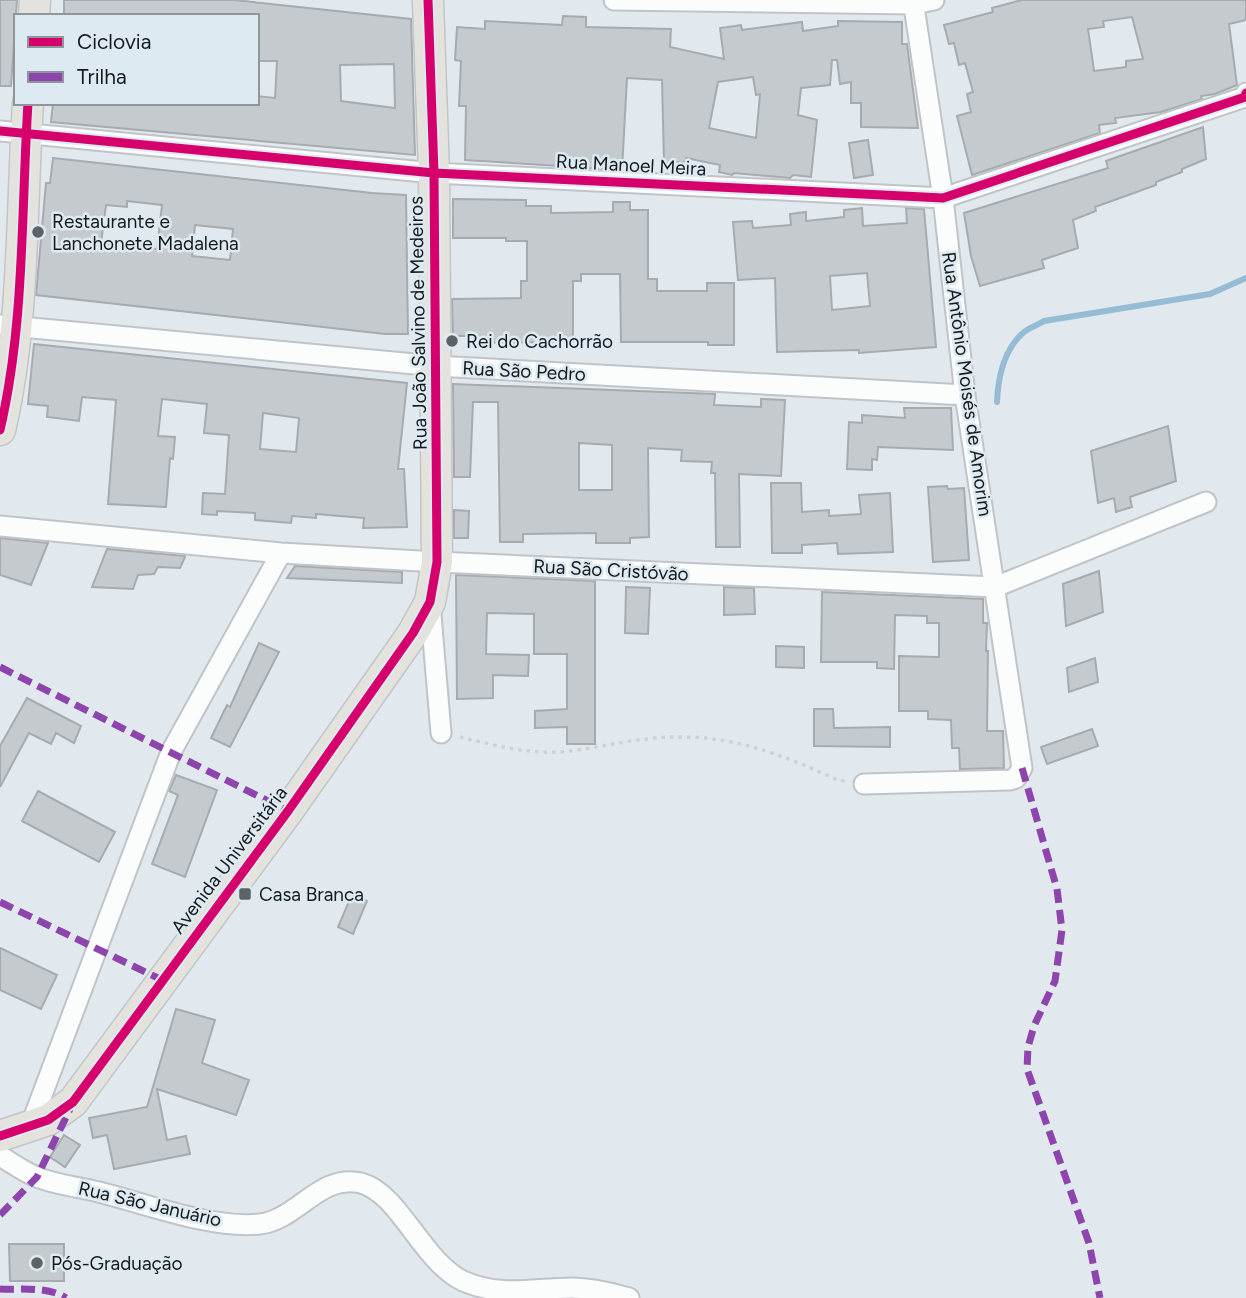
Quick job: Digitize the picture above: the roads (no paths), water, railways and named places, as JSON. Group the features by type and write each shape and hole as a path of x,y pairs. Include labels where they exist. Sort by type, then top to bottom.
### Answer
{"main road":[{"name":"Rua João Salvino de Medeiros","path":"429,0 437,562"},
{"path":"0,430 7,399 13,133 27,105"},
{"name":"Avenida Universitária","path":"0,1136 48,1119 73,1102 288,811 413,633 430,602 437,562"}],"street":[{"path":"614,0 920,1"},
{"name":"Rua Antônio Moisés de Amorim","path":"864,783 1010,780 1016,778 1022,768 965,395 920,1"},
{"name":"Rua Manoel Meira","path":"13,133 433,173 943,198 1245,95"},
{"name":"Rua São Pedro","path":"9,326 436,366 965,395"},
{"name":"Rua São Cristóvão","path":"0,526 281,553 995,587 1206,502"},
{"path":"30,1127 170,752 281,553"},
{"path":"430,602 441,733"},
{"name":"Rua São Januário","path":"0,1156 37,1177 225,1223 262,1224 285,1215 327,1186 342,1182 360,1183 382,1194 432,1258 462,1281 498,1293 572,1288 629,1298"}],"waterway":[{"path":"997,402 1001,373 1011,347 1024,332 1044,321 1210,294 1246,278"}],"place":[{"name":"Restaurante e Lanchonete Madalena","path":"38,232"},
{"name":"Rei do Cachorrão","path":"452,341"},
{"name":"Casa Branca","path":"245,894"},
{"name":"Pós-Graduação","path":"37,1263"}]}
